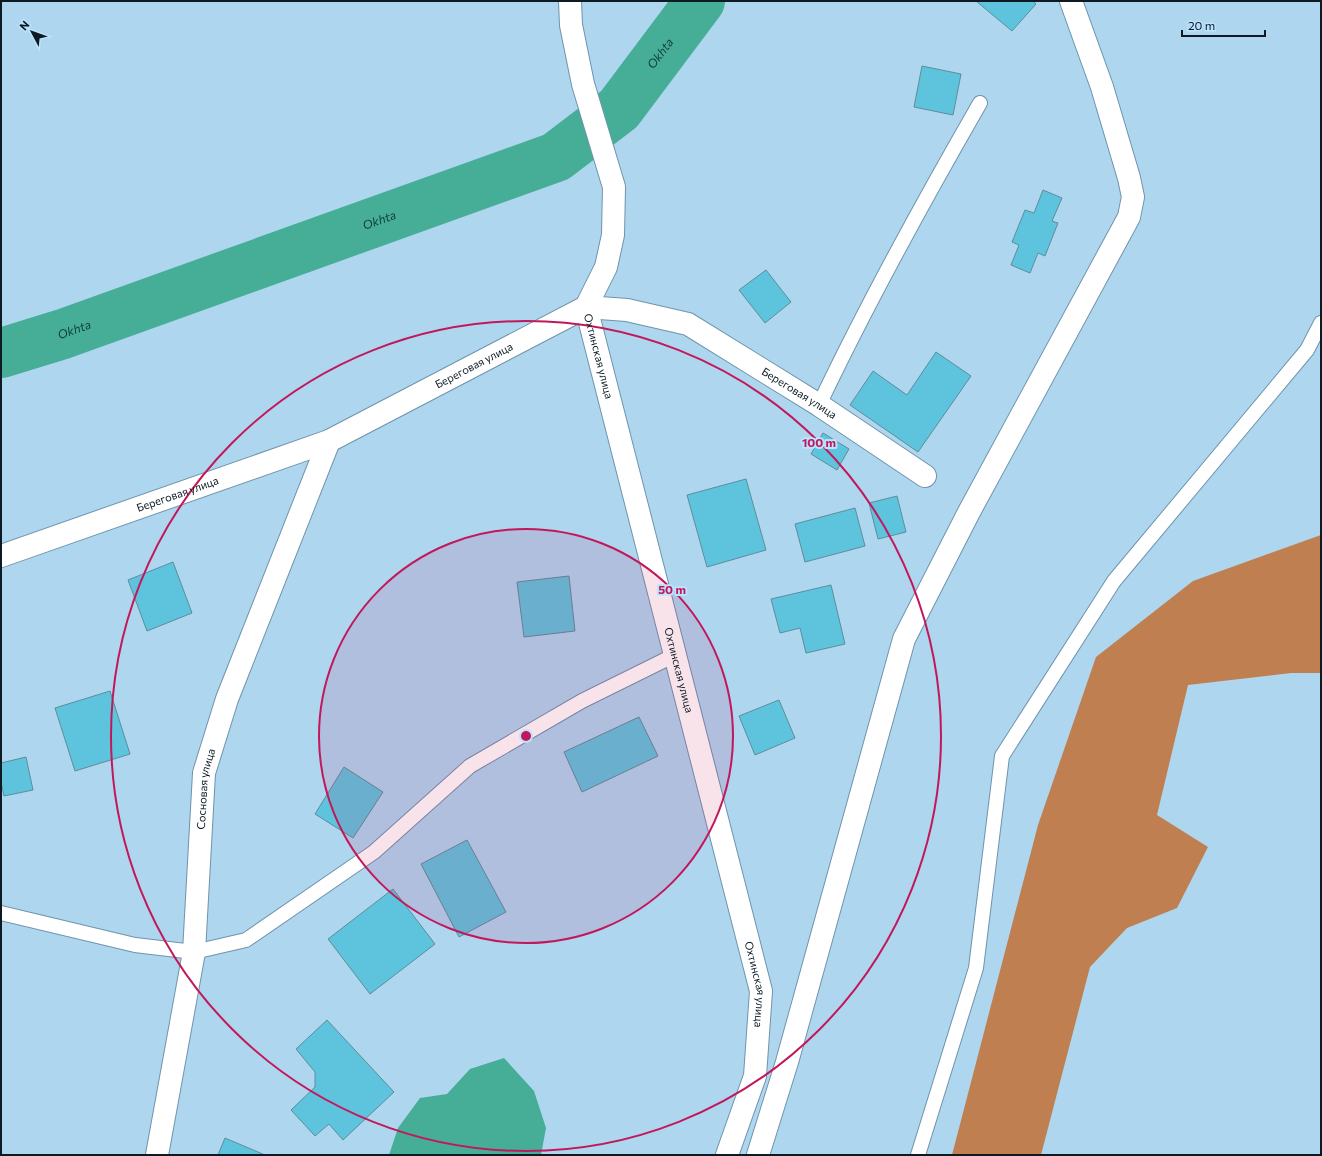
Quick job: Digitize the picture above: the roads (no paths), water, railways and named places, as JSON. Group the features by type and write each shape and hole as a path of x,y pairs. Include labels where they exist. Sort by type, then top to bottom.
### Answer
{"street":[{"name":"Охтинская улица","path":"570,1 571,25 583,84 614,187 613,235 606,267 586,307 761,991 755,1076 727,1155"},
{"path":"758,1155 787,1062 904,639 969,512 1129,217 1133,197 1129,178 1102,87 1071,1"},
{"name":"Береговая улица","path":"1,556 329,441 586,307 627,310 688,324 819,405 925,476"},
{"name":"Сосновая улица","path":"157,1155 194,952 204,773 227,698 329,441"}],"lane":[{"path":"819,405 860,321 934,183 980,103"},
{"path":"918,1155 976,968 1002,756 1114,581 1308,350 1321,323"},
{"path":"1,913 135,945 194,952 246,940 374,852 470,766 582,701 675,656"}],"waterway":[{"name":"Okhta","path":"1,353 63,334 556,157 619,109 700,1"}]}
